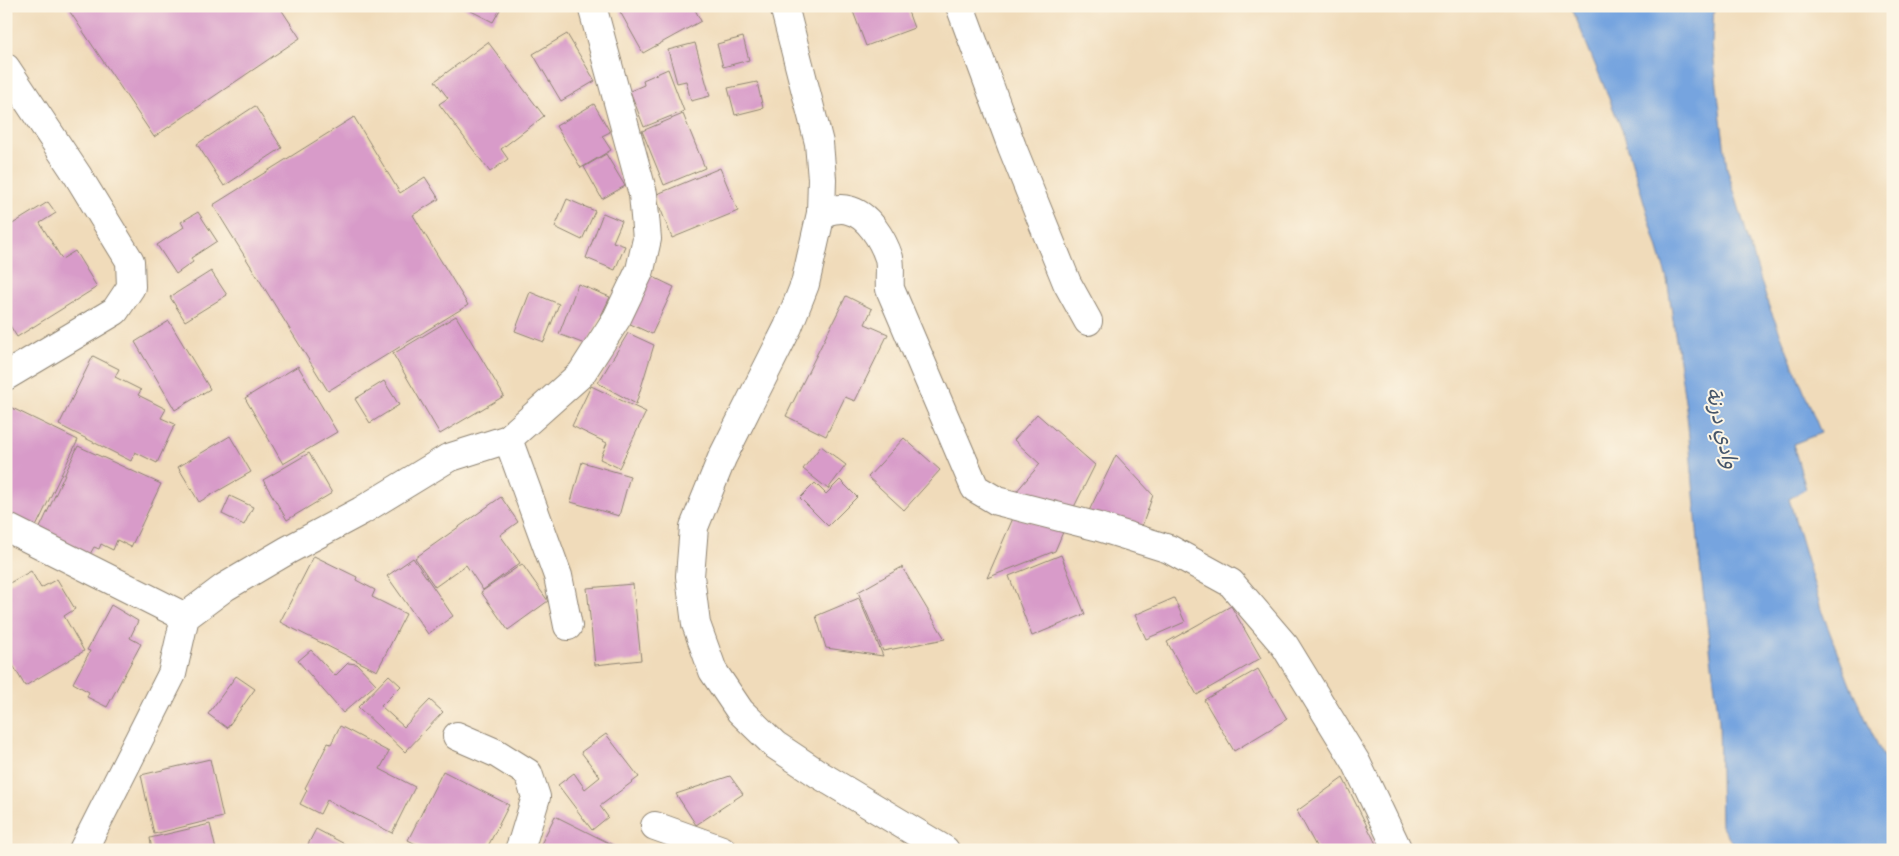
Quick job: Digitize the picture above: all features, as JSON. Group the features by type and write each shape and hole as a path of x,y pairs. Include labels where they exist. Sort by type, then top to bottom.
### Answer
{"street":[{"path":"84,850 172,674 185,617 226,587 288,550 361,511 448,458 508,439 581,374 617,318 640,270 647,239 643,194 592,6"},
{"path":"784,6 819,143 822,180 821,213 804,284 788,327 722,458 694,527 690,576 696,624 713,671 740,711 775,746 945,850"},
{"path":"960,6 1012,147 1063,275 1088,321"},
{"path":"6,376 115,311 132,287 130,261 9,76"},
{"path":"821,213 838,209 848,210 862,217 872,227 880,241 889,259 890,289 975,488 997,501 1099,527 1169,549 1231,583 1285,646 1356,762 1398,850"},
{"path":"508,439 558,576 568,626"},
{"path":"6,527 185,617"},
{"path":"457,736 496,753 528,774 536,797 523,840 518,850"},
{"path":"655,826 722,850"}],"water":[{"name":"وادي درنة","path":"1571,6 1714,6 1712,45 1727,168 1768,304 1821,433 1793,444 1806,489 1789,499 1822,612 1850,685 1893,778 1893,850 1737,850 1721,826 1719,721 1701,575 1687,415 1667,279 1624,135"}],"building":[{"path":"66,6 279,6 300,38 154,137"},
{"path":"461,6 502,6 493,22"},
{"path":"621,6 693,6 701,21 643,53 618,8"},
{"path":"851,6 906,6 914,28 866,46"},
{"path":"567,34 595,81 561,101 533,54"},
{"path":"743,37 749,60 723,67 717,44"},
{"path":"488,42 544,116 501,149 508,159 490,172 439,104 448,98 435,81"},
{"path":"695,43 710,96 691,101 686,81 677,83 668,50"},
{"path":"668,69 684,111 644,127 630,91 644,85 643,80"},
{"path":"757,82 763,108 735,115 728,88"},
{"path":"594,104 610,132 602,136 611,150 581,168 556,126"},
{"path":"255,106 282,148 224,186 197,144"},
{"path":"683,114 705,168 664,185 642,131"},
{"path":"354,117 400,193 425,177 439,199 413,215 468,305 328,391 213,205"},
{"path":"606,154 625,186 602,199 584,167"},
{"path":"720,168 738,211 672,238 655,195"},
{"path":"567,199 595,211 582,240 555,227"},
{"path":"48,202 56,213 40,223 62,259 75,251 97,287 17,337 6,319 6,228"},
{"path":"198,212 217,241 191,258 193,262 176,274 157,245 184,227 181,222"},
{"path":"603,213 622,221 613,242 625,246 615,270 586,258"},
{"path":"211,271 227,295 185,321 170,297"},
{"path":"649,275 674,287 652,334 626,322"},
{"path":"578,284 610,297 587,345 559,334"},
{"path":"530,292 559,304 544,342 515,331"},
{"path":"846,296 872,309 865,324 888,334 855,401 845,397 826,436 786,416"},
{"path":"456,316 504,396 440,434 393,354"},
{"path":"169,321 210,389 175,410 135,342"},
{"path":"628,333 654,345 636,404 598,383"},
{"path":"93,356 119,369 115,377 141,390 138,395 166,409 161,418 175,424 157,463 135,452 131,461 59,425"},
{"path":"298,366 337,432 283,464 245,398"},
{"path":"384,381 399,405 370,423 355,399"},
{"path":"591,386 646,412 619,468 600,459 607,443 572,426"},
{"path":"6,405 78,440 32,535 6,522"},
{"path":"1037,414 1095,465 1070,515 1009,500 1040,464 1014,440"},
{"path":"230,436 251,472 199,502 178,467"},
{"path":"904,438 940,470 904,510 868,477"},
{"path":"78,446 161,484 131,547 117,540 113,550 101,544 99,549 94,547 89,556 38,532"},
{"path":"821,446 846,465 828,489 803,469"},
{"path":"309,453 332,493 287,520 263,480"},
{"path":"1116,455 1153,495 1141,529 1088,513"},
{"path":"582,462 630,476 619,516 571,502"},
{"path":"840,480 857,497 828,526 800,498 815,483 826,494"},
{"path":"230,496 253,507 244,525 222,514"},
{"path":"501,497 518,522 500,535 520,563 483,590 466,565 435,587 415,558"},
{"path":"1014,516 1063,532 1055,551 987,578"},
{"path":"1061,555 1085,614 1032,636 1009,576"},
{"path":"314,556 357,577 356,580 375,590 372,597 406,614 377,671 280,622"},
{"path":"413,558 453,616 428,634 387,576"},
{"path":"522,564 548,601 508,630 481,592"},
{"path":"902,567 945,639 883,651 858,592"},
{"path":"31,571 41,588 57,579 75,609 64,616 84,651 25,686 6,653 6,585"},
{"path":"633,584 641,660 595,665 587,588"},
{"path":"859,598 883,656 826,648 816,616"},
{"path":"1174,598 1185,622 1146,639 1135,615"},
{"path":"111,605 138,621 130,638 141,644 107,707 87,697 89,692 73,683 90,651 87,650"},
{"path":"1231,606 1261,658 1197,695 1167,642"},
{"path":"311,650 335,676 348,663 357,664 376,684 343,713 298,661"},
{"path":"1258,669 1287,719 1234,751 1204,700"},
{"path":"389,675 401,686 381,706 404,727 430,700 443,712 405,752 358,707"},
{"path":"236,676 255,689 227,728 208,714"},
{"path":"340,726 389,752 380,769 415,787 392,833 327,800 320,814 300,804 307,790 305,788 328,743 331,744"},
{"path":"606,734 639,777 600,806 608,817 592,830 558,785 574,773 585,789 600,777 581,752"},
{"path":"210,759 223,817 154,834 141,775"},
{"path":"443,771 509,805 486,850 427,850 408,840"},
{"path":"730,776 743,794 696,825 676,794"},
{"path":"1343,778 1379,850 1318,850 1297,811"},
{"path":"555,816 623,850 538,850"},
{"path":"210,824 216,850 152,850 150,838"},
{"path":"316,829 356,850 305,850"}]}
